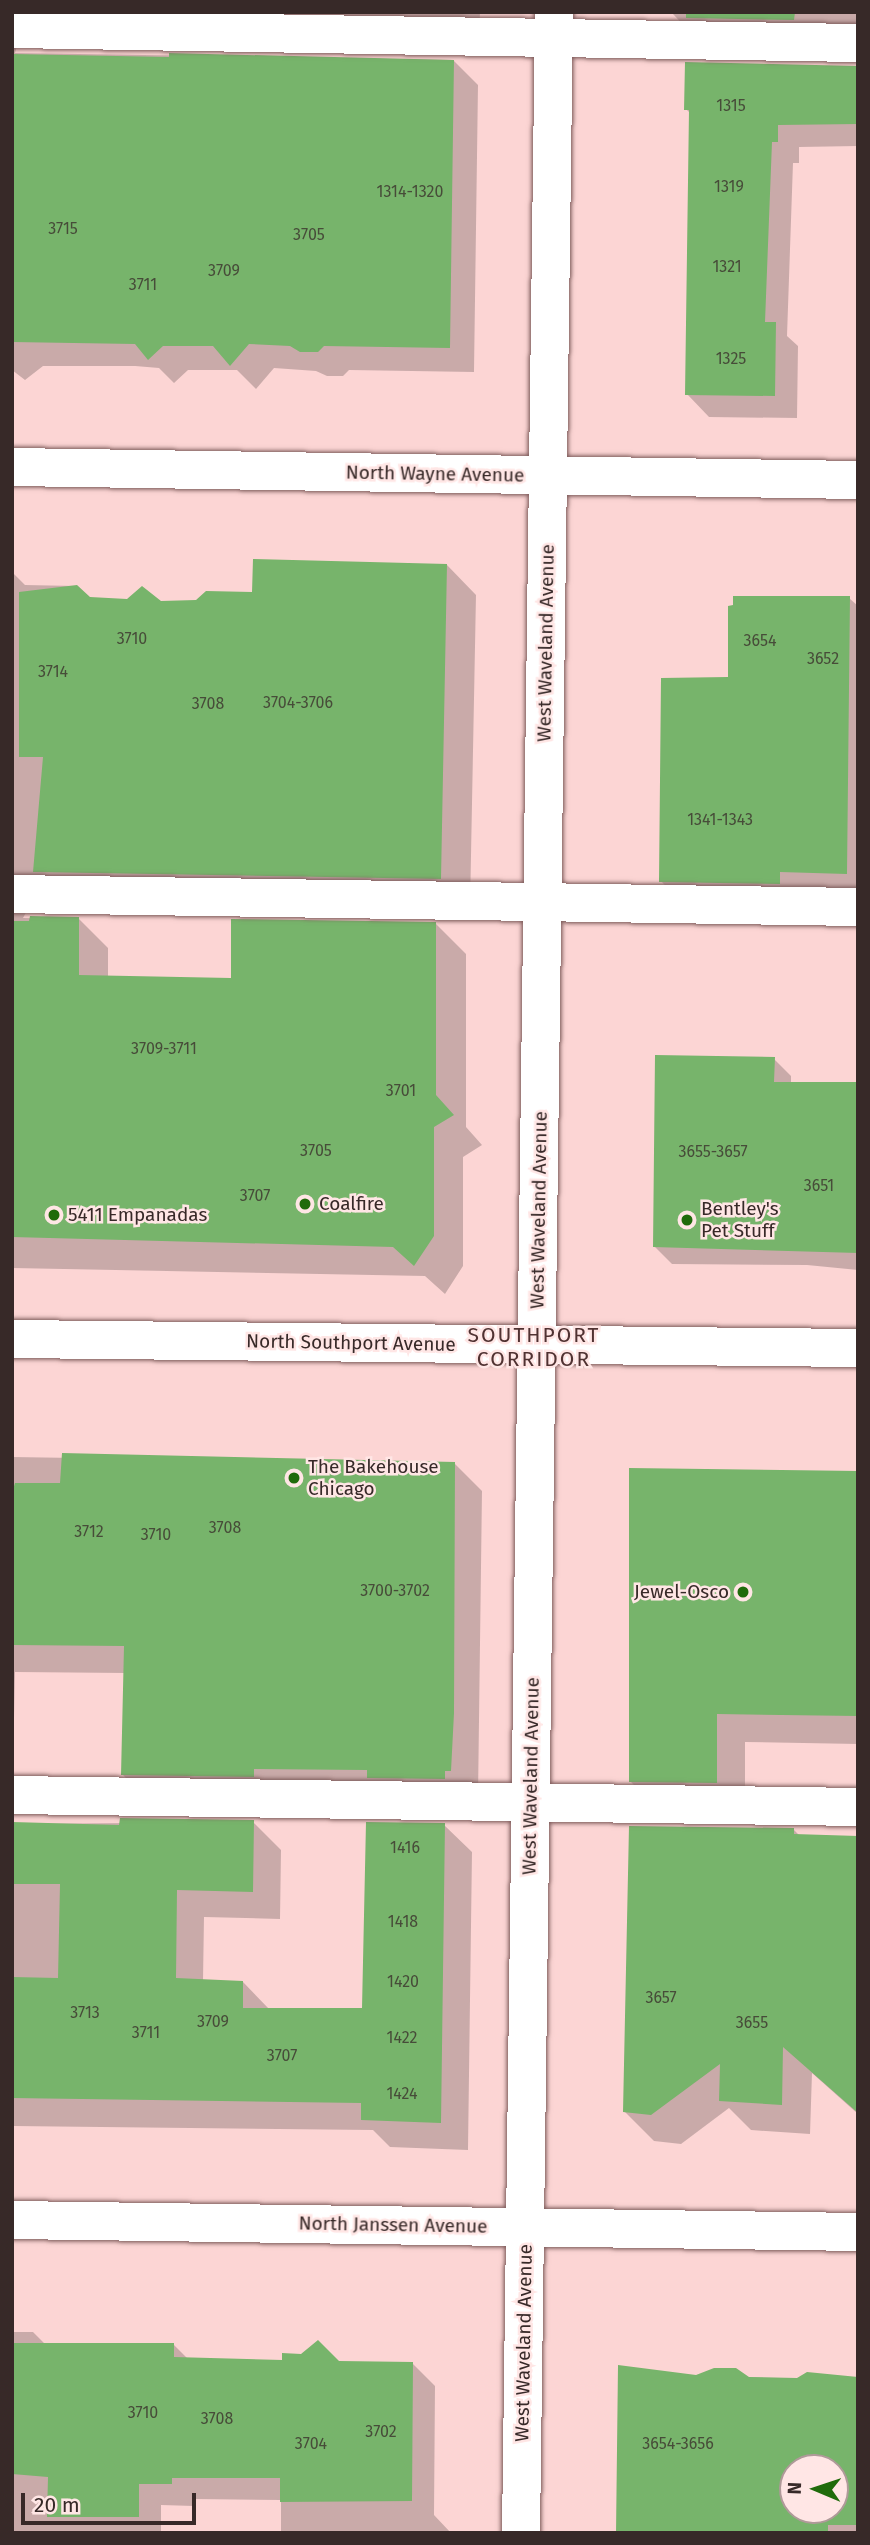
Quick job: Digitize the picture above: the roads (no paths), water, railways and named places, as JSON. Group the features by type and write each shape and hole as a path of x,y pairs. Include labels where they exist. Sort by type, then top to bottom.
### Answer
{"street":[{"path":"12,29 554,25 858,43"},
{"name":"West Waveland Avenue","path":"521,2533 554,25"},
{"name":"North Wayne Avenue","path":"12,467 858,480"},
{"path":"12,894 858,907"},
{"name":"North Southport Avenue","path":"12,1339 858,1348"},
{"path":"12,1795 858,1807"},
{"name":"North Janssen Avenue","path":"12,2220 858,2232"}],"place":[{"name":"Coalfire","path":"305,1204"},
{"name":"5411 Empanadas","path":"54,1215"},
{"name":"Bentley's Pet Stuff","path":"687,1220"},
{"name":"The Bakehouse Chicago","path":"294,1478"},
{"name":"Jewel-Osco","path":"743,1592"}],"district":[{"name":"SOUTHPORT CORRIDOR","path":"534,1347"}]}
